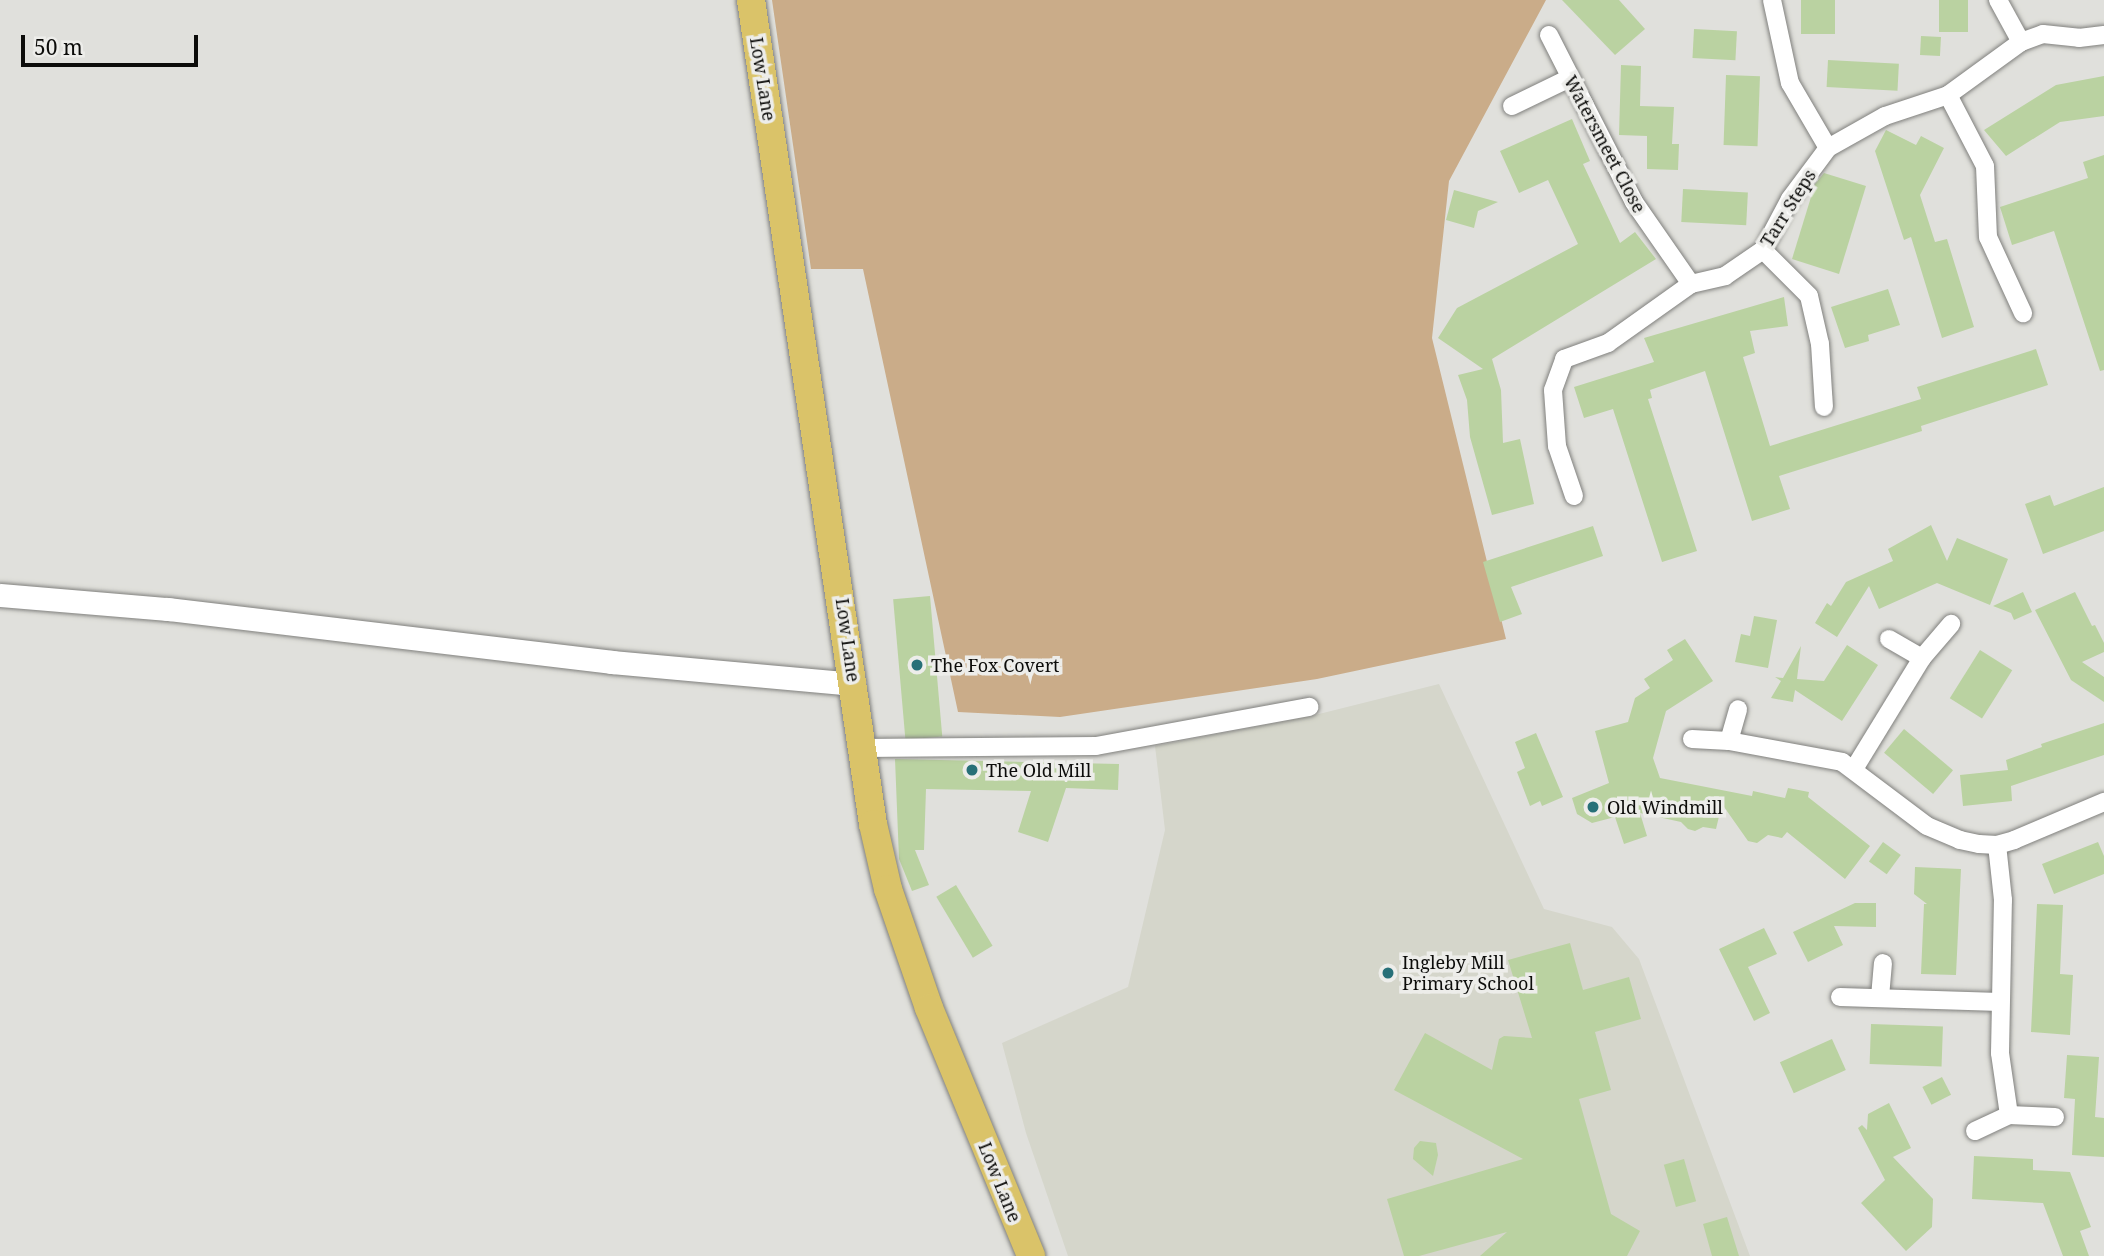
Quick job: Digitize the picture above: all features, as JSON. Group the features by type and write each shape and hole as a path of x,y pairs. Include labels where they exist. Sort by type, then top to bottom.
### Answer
{"main road":[{"name":"Low Lane","path":"751,0 873,824 888,889 929,1008 1031,1256"}],"street":[{"path":"1772,0 1790,82 1828,148"},
{"path":"1998,0 2021,42"},
{"name":"Tarr Steps","path":"1574,496 1558,446 1553,390 1564,359 1608,343 1691,284 1725,276 1763,250 1790,198 1828,148 1885,116 1948,95 2021,42 2043,34 2080,38 2104,35"},
{"name":"Watersmeet Close","path":"1549,35 1634,202 1691,284"},
{"path":"1512,106 1570,78"},
{"path":"1948,95 1985,166 1988,237 2023,313"},
{"path":"1763,250 1809,296 1820,344 1824,407"},
{"path":"0,595 168,609 612,662 854,684"},
{"path":"1854,769 1922,658 1951,624"},
{"path":"1889,639 1922,658"},
{"path":"862,748 1096,746 1309,707"},
{"path":"1729,741 1738,709"},
{"path":"1692,739 1729,741 1829,757 1854,769 1927,827 1960,840 1997,845 2104,802"},
{"path":"1997,845 2003,900 2000,1053 2009,1115"},
{"path":"1880,997 1883,963"},
{"path":"1840,997 2000,1002"},
{"path":"1975,1131 2009,1115 2055,1117"}],"shaded area":[{"path":"772,0 1546,0 1449,181 1432,338 1506,639 1317,679 1060,717 958,712 863,269 811,269"},
{"name":"Ingleby Mill Primary School","path":"1439,684 1544,909 1612,927 1639,959 1750,1256 1068,1256 1026,1133 1002,1043 1128,987 1165,830 1155,746 1311,716"}],"building":[{"path":"1562,0 1619,0 1645,29 1615,55"},
{"path":"1801,0 1835,0 1835,34 1801,34"},
{"path":"1939,0 1968,0 1968,32 1939,32"},
{"path":"1694,29 1737,31 1735,60 1692,58"},
{"path":"1921,36 1941,37 1940,56 1920,55"},
{"path":"1828,60 1899,64 1897,91 1827,87"},
{"path":"1621,65 1641,66 1640,106 1674,107 1672,144 1679,144 1678,170 1647,169 1647,136 1619,135"},
{"path":"1726,75 1760,76 1758,146 1724,145"},
{"path":"2104,76 2104,116 2060,122 2006,156 1984,130 2056,85"},
{"path":"1572,119 1590,161 1583,164 1620,243 1635,232 1656,259 1492,359 1501,390 1503,443 1520,439 1534,504 1492,515 1470,437 1467,400 1458,375 1483,369 1438,338 1457,308 1578,244 1548,180 1519,193 1500,151"},
{"path":"1886,130 1916,145 1921,136 1944,148 1920,195 1935,242 1947,239 1974,327 1942,338 1911,237 1904,240 1875,151"},
{"path":"2104,155 2104,370 2100,371 2054,231 2012,245 2000,207 2088,178 2083,162"},
{"path":"1824,173 1866,186 1839,274 1792,259 1815,184"},
{"path":"1683,189 1748,192 1746,225 1681,222"},
{"path":"1454,190 1498,202 1478,211 1474,228 1446,220"},
{"path":"1888,289 1900,325 1868,335 1869,341 1845,348 1831,307"},
{"path":"1784,297 1788,326 1750,331 1755,353 1743,357 1770,446 1921,399 1917,387 2036,349 2048,385 1921,426 1922,431 1779,476 1790,509 1752,521 1705,371 1650,390 1652,398 1648,399 1697,551 1662,562 1613,409 1584,418 1574,387 1654,362 1644,338"},
{"path":"2104,487 2104,531 2043,554 2025,504 2050,495 2054,506"},
{"path":"1931,525 1947,561 1957,538 2008,559 1990,605 1937,583 1879,609 1869,586 1837,637 1815,623 1827,603 1831,606 1846,582 1893,561 1888,549"},
{"path":"1593,526 1603,556 1511,587 1522,614 1500,622 1483,562"},
{"path":"2023,592 2032,612 2014,620 2011,613 1993,606"},
{"path":"2075,592 2104,643 2104,652 2082,662 2104,677 2104,702 2071,680 2035,610"},
{"name":"The Fox Covert","path":"930,596 942,736 905,740 893,599"},
{"path":"1754,616 1777,620 1768,668 1735,662 1741,634 1750,636"},
{"path":"1685,639 1713,681 1666,711 1653,758 1660,778 1752,796 1753,791 1785,798 1788,788 1809,792 1808,797 1870,846 1845,879 1787,832 1782,838 1768,835 1757,843 1748,841 1722,804 1716,829 1703,827 1695,831 1688,829 1681,822 1640,813 1647,836 1624,844 1615,817 1592,823 1577,814 1572,798 1609,783 1595,731 1628,722 1635,698 1650,688 1644,679 1673,660 1667,650"},
{"path":"1847,645 1878,665 1842,721 1795,690 1793,702 1771,698 1781,681 1775,677 1783,678 1801,646 1797,679 1824,681"},
{"path":"1980,650 2012,670 1982,718 1950,698"},
{"path":"2104,723 2104,755 2011,786 2012,801 1963,806 1960,775 2008,770 2006,760 2042,747 2041,744"},
{"path":"1904,729 1953,770 1933,794 1884,753"},
{"path":"1536,733 1563,797 1542,806 1540,801 1530,806 1517,772 1525,768 1515,742"},
{"path":"895,759 1119,764 1118,790 1066,788 1048,842 1018,832 1031,791 926,789 924,850 915,850 929,885 912,891 899,859"},
{"path":"1883,842 1901,855 1887,874 1869,861"},
{"path":"2098,842 2104,856 2104,874 2054,894 2042,864"},
{"path":"1915,867 1961,869 1956,975 1921,974 1924,904 1927,904 1914,894"},
{"path":"956,885 993,946 973,958 936,897"},
{"path":"1855,903 1876,903 1876,927 1834,926 1843,945 1808,962 1793,932"},
{"path":"2037,904 2063,905 2060,974 2073,975 2070,1035 2031,1032"},
{"path":"1764,928 1777,954 1748,967 1770,1013 1754,1021 1719,949"},
{"path":"1570,943 1583,990 1629,977 1641,1019 1595,1032 1611,1090 1579,1099 1611,1214 1640,1231 1627,1256 1480,1256 1507,1232 1419,1256 1404,1256 1387,1199 1523,1159 1394,1090 1425,1033 1492,1070 1499,1039 1504,1036 1532,1038 1508,960"},
{"path":"1871,1024 1943,1027 1942,1066 1870,1064"},
{"path":"1832,1039 1846,1070 1794,1093 1780,1062"},
{"path":"2067,1055 2099,1057 2095,1117 2104,1118 2104,1157 2072,1155 2075,1099 2064,1098"},
{"path":"1942,1077 1951,1095 1931,1105 1922,1087"},
{"path":"1889,1103 1911,1148 1893,1157 1933,1199 1932,1227 1906,1251 1861,1203 1885,1180 1858,1128 1862,1125 1867,1130 1868,1114"},
{"path":"1420,1141 1436,1143 1438,1155 1433,1176 1413,1159 1414,1148"},
{"path":"1974,1156 2033,1159 2033,1170 2070,1172 2091,1227 2080,1231 2089,1256 2063,1256 2043,1203 1972,1199"},
{"path":"1684,1159 1696,1201 1676,1207 1664,1165"},
{"path":"1727,1217 1739,1256 1712,1256 1703,1224"}],"place":[{"name":"The Fox Covert","path":"917,665"},
{"name":"The Old Mill","path":"972,770"},
{"name":"Old Windmill","path":"1593,807"},
{"name":"Ingleby Mill Primary School","path":"1388,973"}]}
